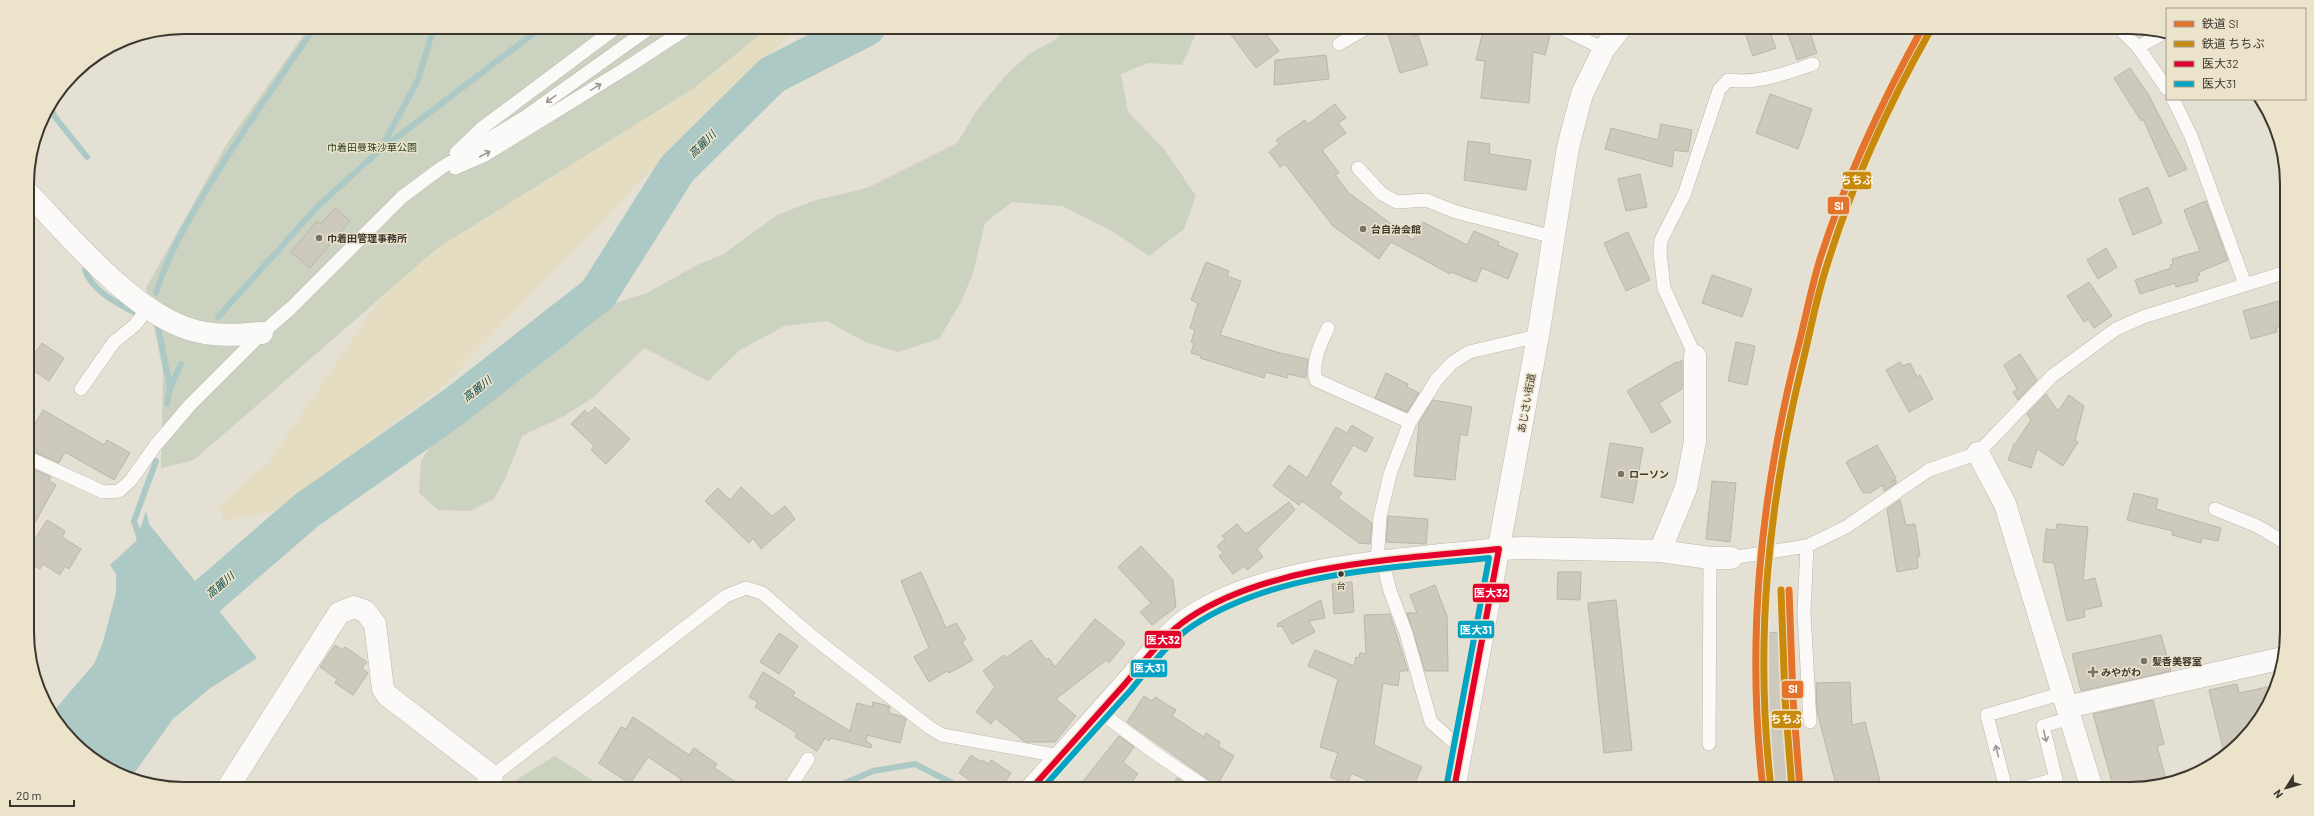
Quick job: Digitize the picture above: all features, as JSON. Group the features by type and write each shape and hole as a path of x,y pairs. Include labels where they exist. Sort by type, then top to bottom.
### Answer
{"main road":[{"name":"あじさい街道","path":"1455,782 1460,748 1499,549 1538,336 1568,147 1582,94 1604,49 1616,34"},
{"path":"34,198 111,278 148,308 189,329 231,336 262,333"},
{"path":"1660,551 1686,488 1695,442 1695,356"},
{"path":"1978,453 2005,504 2090,782"},
{"path":"1037,782 1159,645 1188,619 1221,600 1248,590 1300,576 1380,563 1499,549 1523,548 1660,551 1710,558 1731,558"},
{"path":"232,782 339,613 354,607 365,611 375,624 383,689 387,695 483,782"},
{"path":"2067,706 2278,659"}],"lane":[{"path":"441,168 482,128 608,34"},
{"path":"34,460 103,492 119,491 131,480 155,446 190,405 262,333 291,308 402,197 441,168 525,117 641,34"},
{"path":"424,181 485,155 678,34"},
{"path":"1339,44 1356,34"},
{"path":"1573,34 1604,49"},
{"path":"2125,34 2138,47 2166,88"},
{"path":"2138,47 2158,36"},
{"path":"1695,356 1664,288 1660,253 1661,240 1684,195 1719,90 1728,80 1742,82 1763,80 1813,64"},
{"path":"2174,100 2192,136 2245,284"},
{"path":"1358,168 1382,194 1397,202 1426,200 1456,212 1554,237"},
{"path":"1731,558 1807,546 1846,527 1929,470 1978,453 2052,376 2116,329 2143,317 2280,274"},
{"path":"81,389 114,342 135,325 148,308"},
{"path":"1328,328 1320,346 1314,373 1316,380 1410,422"},
{"path":"1460,748 1431,722 1406,633 1380,563 1380,516 1390,474 1410,422 1437,379 1452,363 1469,352 1538,336"},
{"path":"2215,510 2257,526 2280,540"},
{"path":"1807,546 1804,612 1810,722"},
{"path":"1709,744 1710,558"},
{"path":"485,782 726,596 746,588 762,593 814,638 929,727 942,735 1060,756"},
{"path":"2004,782 1988,715 2067,706"},
{"path":"2045,782 2056,779 2043,726 2067,706"},
{"path":"1100,712 1155,753 1198,782"},
{"path":"793,782 808,759"}],"green space":[{"name":"巾着田曼珠沙華公園","path":"304,34 761,34 693,89 438,248 194,460 161,468 163,371 146,288 226,145"},
{"path":"1061,34 1196,34 1182,65 1148,63 1121,74 1128,112 1164,149 1196,196 1184,229 1149,256 1112,231 1062,206 1012,202 985,223 973,273 961,302 939,339 898,352 865,342 827,321 784,326 740,350 708,381 644,348 594,397 564,416 522,436 505,479 494,499 469,511 438,510 419,493 421,461 445,423 468,414 559,347 576,322 603,307 647,293 697,265 722,255 777,215 816,200 867,188 957,143 977,110 1007,74 1030,53 1055,40"},
{"path":"555,756 595,782 514,782"}],"sand":[{"path":"761,34 792,34 710,109 439,390 273,512 223,521 220,505 269,462 381,297 438,248 693,89"}],"water":[{"path":"146,511 149,524 257,658 209,689 173,719 134,773 117,767 100,757 85,745 71,731 55,709 94,664 103,642 116,593 116,574 110,565 136,541"}],"building":[{"path":"1230,34 1266,34 1279,51 1256,68"},
{"path":"1388,34 1418,35 1428,65 1400,73"},
{"path":"1482,34 1550,34 1545,55 1533,52 1529,103 1481,98 1485,61 1476,60"},
{"path":"1745,34 1771,34 1776,48 1753,56"},
{"path":"1788,34 1810,34 1817,53 1797,60"},
{"path":"1326,55 1329,79 1274,85 1275,60"},
{"path":"2130,68 2148,94 2187,169 2169,177 2143,119 2141,121 2114,78"},
{"path":"1770,94 1812,109 1798,149 1756,133"},
{"path":"1335,104 1346,118 1338,123 1346,133 1322,150 1339,173 1335,175 1349,193 1413,240 1423,222 1467,245 1474,231 1499,242 1498,245 1518,254 1508,279 1482,268 1476,282 1451,272 1450,274 1391,242 1379,259 1333,226 1285,164 1280,167 1269,152 1279,144 1276,140 1305,120 1308,124"},
{"path":"1661,124 1692,130 1688,152 1674,150 1672,167 1605,149 1611,128 1658,140"},
{"path":"1468,141 1490,144 1489,154 1531,160 1526,190 1464,180"},
{"path":"1640,174 1647,207 1626,211 1618,179"},
{"path":"2148,187 2162,223 2133,235 2119,199"},
{"path":"2206,201 2228,260 2199,272 2200,275 2197,276 2198,281 2176,287 2175,283 2140,294 2135,280 2171,268 2170,265 2173,264 2172,259 2200,251 2184,210"},
{"name":"巾着田管理事務所","path":"335,208 350,221 310,268 291,252 317,221 321,224"},
{"path":"1628,232 1650,280 1626,291 1604,243"},
{"path":"2106,248 2117,267 2098,279 2087,260"},
{"path":"1206,262 1229,271 1227,276 1241,281 1220,335 1280,353 1308,359 1306,378 1288,374 1287,378 1266,372 1264,378 1200,358 1201,356 1191,353 1194,343 1191,342 1195,330 1190,328 1198,303 1191,300"},
{"path":"1712,275 1752,289 1742,317 1702,303"},
{"path":"2089,282 2112,316 2094,328 2088,319 2084,322 2067,296"},
{"path":"2280,301 2280,327 2276,328 2277,332 2251,339 2243,311"},
{"path":"1736,342 1755,346 1747,385 1728,381"},
{"path":"42,343 64,358 49,381 34,371 34,354"},
{"path":"2020,354 2037,380 2018,400 2013,392 2017,389 2004,365"},
{"path":"1682,360 1682,389 1659,403 1671,422 1652,433 1627,391 1676,362 1678,363"},
{"path":"1900,362 1903,366 1910,363 1917,377 1920,375 1933,399 1909,412 1886,370"},
{"path":"1386,373 1408,384 1407,387 1419,393 1407,412 1375,398"},
{"path":"2046,394 2058,411 2069,395 2084,406 2075,440 2078,442 2063,466 2037,449 2031,468 2008,460 2014,444 2031,420 2027,414"},
{"path":"1433,400 1472,407 1467,436 1460,434 1455,480 1414,476 1419,423"},
{"path":"595,407 630,439 606,464 591,450 594,446 571,424 585,410 588,414"},
{"path":"43,410 104,445 107,440 130,453 114,480 65,452 59,463 34,452 34,421 36,422"},
{"path":"1352,425 1373,438 1366,452 1353,445 1330,484 1342,493 1338,498 1372,523 1370,544 1359,543 1302,501 1299,505 1273,486 1289,465 1307,478 1336,427 1347,433"},
{"name":"ローソン","path":"1610,443 1643,448 1633,503 1601,497"},
{"path":"1877,445 1896,478 1890,482 1896,480 1896,483 1884,491 1883,485 1870,493 1863,493 1846,462"},
{"path":"34,469 51,477 49,480 56,485 34,524"},
{"path":"1712,481 1736,483 1730,542 1706,539"},
{"path":"741,487 772,516 785,506 795,519 761,549 753,538 749,543 705,501 718,488 730,500"},
{"path":"2134,493 2158,499 2156,509 2221,528 2218,541 2202,538 2201,543 2172,535 2173,531 2127,520"},
{"path":"1900,500 1906,525 1915,524 1920,556 1917,556 1918,568 1897,572 1887,509"},
{"path":"1289,502 1295,510 1257,549 1263,557 1247,570 1244,566 1233,574 1219,556 1223,553 1217,546 1225,539 1222,536 1237,524 1246,534"},
{"path":"1388,516 1428,519 1426,544 1386,542"},
{"path":"47,520 65,531 62,537 81,549 69,569 65,566 60,575 43,564 40,569 34,566 34,541"},
{"path":"2057,524 2088,527 2083,581 2095,578 2102,606 2084,610 2085,617 2067,621 2054,563 2043,562 2046,529 2056,530"},
{"path":"1141,546 1173,580 1176,607 1152,625 1140,612 1151,603 1118,567"},
{"path":"921,572 946,628 956,623 966,639 962,642 973,660 949,673 947,671 929,682 914,657 929,648 901,581"},
{"path":"1558,572 1581,572 1580,600 1557,599"},
{"path":"1352,582 1354,612 1334,614 1332,584"},
{"path":"1435,585 1447,616 1448,671 1425,671 1407,613 1417,613 1410,595"},
{"path":"1321,600 1325,618 1309,621 1315,632 1292,644 1282,626 1278,627 1277,624"},
{"path":"1616,600 1632,750 1604,753 1588,603"},
{"path":"1390,614 1408,671 1400,671 1398,686 1383,683 1374,745 1422,767 1415,782 1371,782 1351,773 1349,782 1343,782 1330,777 1338,753 1320,747 1338,679 1308,666 1315,650 1354,666 1356,657 1359,658 1360,653 1366,654 1364,615"},
{"path":"1095,619 1125,643 1109,663 1106,660 1056,699 1076,716 1055,742 1025,742 995,718 991,724 976,712 995,687 983,671 1004,655 1006,658 1031,640 1046,660 1049,658 1055,667"},
{"path":"1781,632 1784,711 1789,711 1795,782 1771,782 1764,713 1766,713 1767,633"},
{"path":"779,633 798,646 779,674 760,662"},
{"path":"2161,635 2171,671 2081,691 2072,654"},
{"path":"335,645 343,650 345,647 367,662 362,668 368,673 353,695 335,683 337,679 320,667"},
{"path":"763,672 795,692 793,696 850,731 857,703 872,707 873,702 889,706 889,713 906,719 900,743 867,735 866,741 872,745 871,748 831,738 829,741 825,738 817,751 795,737 797,733 755,707 758,702 749,697"},
{"path":"1850,682 1852,725 1865,722 1880,782 1835,782 1817,711 1816,683"},
{"path":"2237,684 2239,693 2270,686 2255,716 2243,731 2223,749 2209,690"},
{"path":"1144,696 1152,701 1155,697 1176,710 1172,716 1204,737 1206,733 1220,742 1218,746 1234,756 1219,782 1212,782 1127,722"},
{"path":"2153,700 2164,744 2157,746 2166,778 2140,782 2112,782 2093,714"},
{"path":"633,717 689,755 694,748 717,764 714,768 736,782 679,782 681,779 648,757 631,782 627,782 599,763 621,727 626,729"},
{"path":"1119,736 1134,747 1123,762 1138,774 1132,782 1083,782"},
{"path":"971,755 981,762 983,760 989,764 991,760 1011,773 1005,782 973,782 959,773"},
{"path":"1177,778 1183,782 1174,782"}],"waterway":[{"path":"156,293 173,251 202,197 248,124 310,34"},
{"path":"218,317 318,206 380,150 418,80 432,34"},
{"path":"383,148 533,34"},
{"name":"高麗川","path":"167,631 307,510 455,406 598,294 677,169 772,75 852,34"},
{"path":"52,111 55,117 87,157"},
{"path":"85,270 88,278 106,296 136,313"},
{"path":"158,326 170,388"},
{"path":"167,404 170,388 181,364"},
{"path":"141,542 134,521 156,461"},
{"path":"847,782 873,771 915,764 950,782"}],"rail line":[{"name":"SI","path":"1762,782 1758,734 1756,626 1765,519 1783,413 1813,284 1830,229 1866,140 1893,83 1919,34"},
{"name":"ちちぶ","path":"1770,782 1766,734 1764,626 1773,520 1791,414 1817,299 1838,232 1860,173 1886,115 1928,34"},
{"name":"ちちぶ","path":"1781,590 1785,699 1791,782"},
{"name":"SI","path":"1789,590 1793,699 1799,782"}],"transit line":[{"name":"医大32","path":"1037,782 1124,685 1146,658 1171,632 1189,618 1222,600 1259,585 1339,567 1421,556 1499,549 1455,782"},
{"name":"医大31","path":"1048,782 1176,639 1194,625 1226,607 1261,593 1298,583 1337,575 1376,569 1489,558 1447,782"}],"place":[{"name":"台自治会館","path":"1363,229"},
{"name":"巾着田管理事務所","path":"319,238"},
{"name":"ローソン","path":"1621,474"},
{"name":"台","path":"1341,574"},
{"name":"髪香美容室","path":"2144,661"},
{"name":"みやがわ","path":"2093,672"}]}
